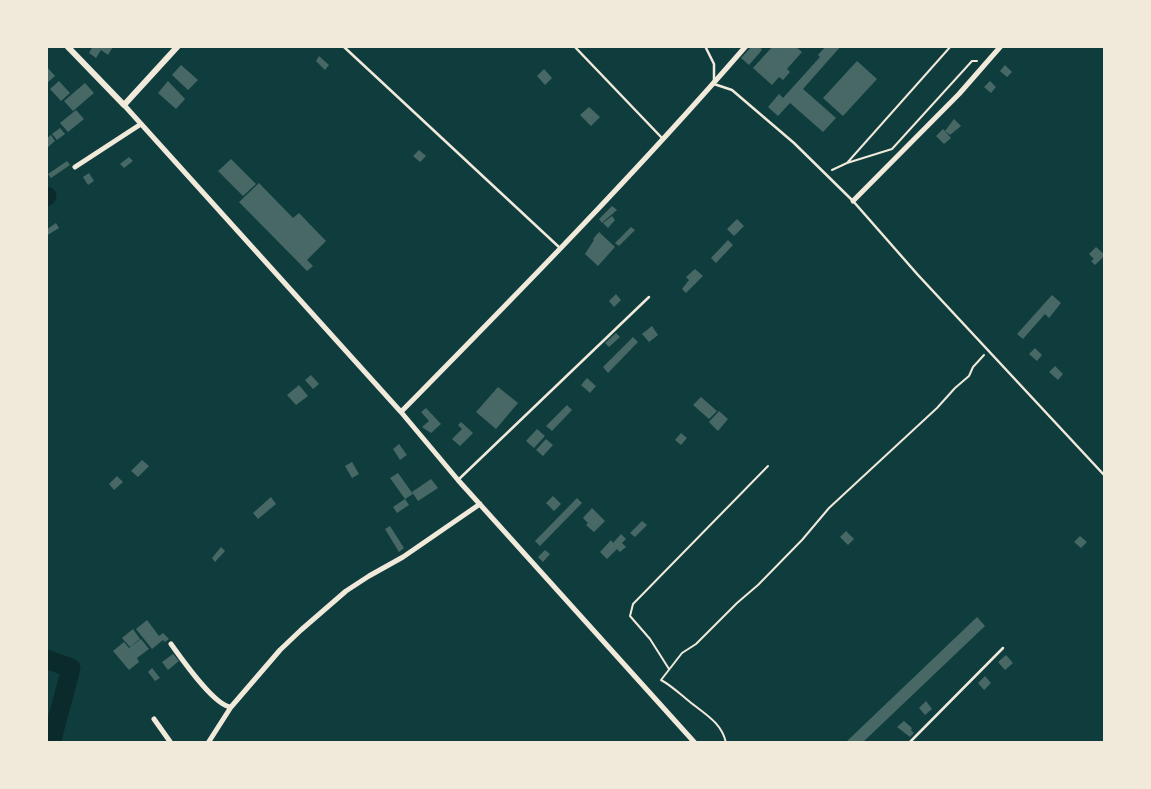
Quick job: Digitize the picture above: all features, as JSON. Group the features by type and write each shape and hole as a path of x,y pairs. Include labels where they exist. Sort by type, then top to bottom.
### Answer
{"street":[{"path":"67,46 124,105 695,743"},
{"path":"124,105 178,46"},
{"path":"400,412 480,333 664,139 746,46"},
{"path":"853,201 959,94 1001,46"},
{"path":"75,167 141,124"},
{"path":"208,743 231,707 280,650 301,630 346,591 403,557 480,504"},
{"path":"171,644 216,700 224,706 231,707"},
{"path":"154,719 171,743"}],"lane":[{"path":"343,46 560,248"},
{"path":"574,46 664,139"},
{"path":"704,46 714,64 714,84 732,90 794,144 853,201 988,352 1105,476"},
{"path":"458,480 648,297"},
{"path":"909,743 1003,648"}],"path":[{"path":"847,163 951,46"},
{"path":"825,173 847,163 865,159 892,149 972,62 990,59"},
{"path":"726,743 724,734 716,722 672,686 661,680 682,654 696,644 758,585 802,540 829,508 969,376 973,367 988,352"},
{"path":"669,670 650,639 630,616 633,604 768,466"}],"building":[{"path":"93,46 113,47 108,55 101,50 96,58 89,53"},
{"path":"752,46 763,46 762,50 749,65 741,58"},
{"path":"773,46 795,46 802,52 787,69 790,72 783,80 779,77 772,85 753,68"},
{"path":"826,46 841,46 803,89 836,118 823,132 790,103 778,116 768,107 779,94 783,98 820,57 818,55"},
{"path":"319,56 329,65 325,70 316,61"},
{"path":"857,61 877,79 843,116 823,98"},
{"path":"181,65 198,80 188,90 172,75"},
{"path":"1005,65 1012,72 1007,77 1000,71"},
{"path":"46,66 55,76 46,84"},
{"path":"544,69 552,78 545,85 537,76"},
{"path":"59,81 70,93 61,101 50,89"},
{"path":"168,81 185,99 176,109 158,93"},
{"path":"990,81 996,87 991,93 984,87"},
{"path":"85,83 94,93 73,111 64,101"},
{"path":"589,107 600,117 591,126 580,115"},
{"path":"76,110 84,119 68,132 60,123"},
{"path":"954,119 961,126 950,135 945,131"},
{"path":"60,128 65,134 57,140 52,134"},
{"path":"943,129 951,138 944,144 936,136"},
{"path":"51,135 55,141 48,147 46,139"},
{"path":"419,150 426,156 420,162 413,156"},
{"path":"129,157 133,161 124,168 120,164"},
{"path":"231,159 256,184 243,196 218,171"},
{"path":"67,161 70,165 51,178 48,174"},
{"path":"89,173 94,181 88,185 83,177"},
{"path":"259,183 293,218 299,213 326,241 307,260 313,266 307,271 239,202"},
{"path":"612,206 617,210 602,223 599,219"},
{"path":"612,216 615,220 608,228 603,223"},
{"path":"737,219 744,226 734,236 727,229"},
{"path":"56,223 59,228 46,236 46,230"},
{"path":"631,227 635,230 619,246 615,243"},
{"path":"599,232 615,247 598,266 585,254"},
{"path":"728,240 733,245 716,263 711,258"},
{"path":"1096,247 1105,255 1095,265 1091,261 1094,259 1089,254"},
{"path":"695,269 703,276 686,293 682,289 689,280 686,277"},
{"path":"616,294 621,300 614,307 609,301"},
{"path":"1052,295 1061,303 1049,318 1045,314 1023,339 1017,334"},
{"path":"652,326 658,335 649,342 642,334"},
{"path":"616,333 620,337 609,347 605,343"},
{"path":"633,337 638,342 608,373 603,367"},
{"path":"1035,348 1042,355 1037,361 1029,354"},
{"path":"1055,366 1063,374 1058,380 1049,372"},
{"path":"311,375 319,384 313,389 305,380"},
{"path":"587,378 596,386 590,393 581,385"},
{"path":"299,385 308,396 296,405 287,395"},
{"path":"498,387 518,403 496,429 476,412"},
{"path":"701,397 717,411 709,419 693,405"},
{"path":"567,405 572,410 552,431 546,426"},
{"path":"426,408 441,424 431,433 422,427 429,421 421,412"},
{"path":"719,411 728,419 718,431 709,422"},
{"path":"461,422 473,433 460,446 452,439 462,429 458,425"},
{"path":"537,429 545,436 534,448 526,441"},
{"path":"681,433 687,438 681,445 675,440"},
{"path":"546,439 553,445 543,456 536,450"},
{"path":"399,444 407,455 400,460 393,449"},
{"path":"142,460 149,466 138,477 131,471"},
{"path":"352,462 359,474 352,478 345,466"},
{"path":"398,473 413,494 405,499 390,478"},
{"path":"117,476 123,482 114,490 109,484"},
{"path":"431,479 438,488 418,501 412,492"},
{"path":"553,496 561,504 554,511 546,503"},
{"path":"271,497 276,504 258,519 253,513"},
{"path":"577,498 582,503 540,546 535,541"},
{"path":"405,499 409,505 397,513 393,507"},
{"path":"592,508 605,521 594,532 586,525 588,523 583,518"},
{"path":"642,521 647,525 635,537 630,533"},
{"path":"390,526 404,548 399,552 385,529"},
{"path":"846,531 854,539 848,545 840,537"},
{"path":"621,534 626,539 622,543 626,547 620,552 617,549 607,559 600,552 611,540 613,543"},
{"path":"1080,536 1087,542 1081,548 1074,542"},
{"path":"221,547 225,551 215,562 212,558"},
{"path":"545,550 550,554 543,562 538,557"},
{"path":"977,617 985,626 862,743 845,743"},
{"path":"147,620 159,636 163,633 169,639 165,642 163,640 152,649 136,629"},
{"path":"133,629 140,639 130,647 122,638"},
{"path":"141,639 149,649 137,658 139,662 129,670 113,651 124,642 129,648"},
{"path":"173,654 179,661 168,670 162,662"},
{"path":"1006,655 1013,663 1005,670 998,662"},
{"path":"152,668 160,678 155,681 148,672"},
{"path":"985,676 991,683 984,690 978,683"},
{"path":"926,701 932,709 925,715 919,708"},
{"path":"904,721 912,728 911,730 914,733 910,737 897,727"}],"waterway":[{"path":"46,659 71,668 51,743"}]}
